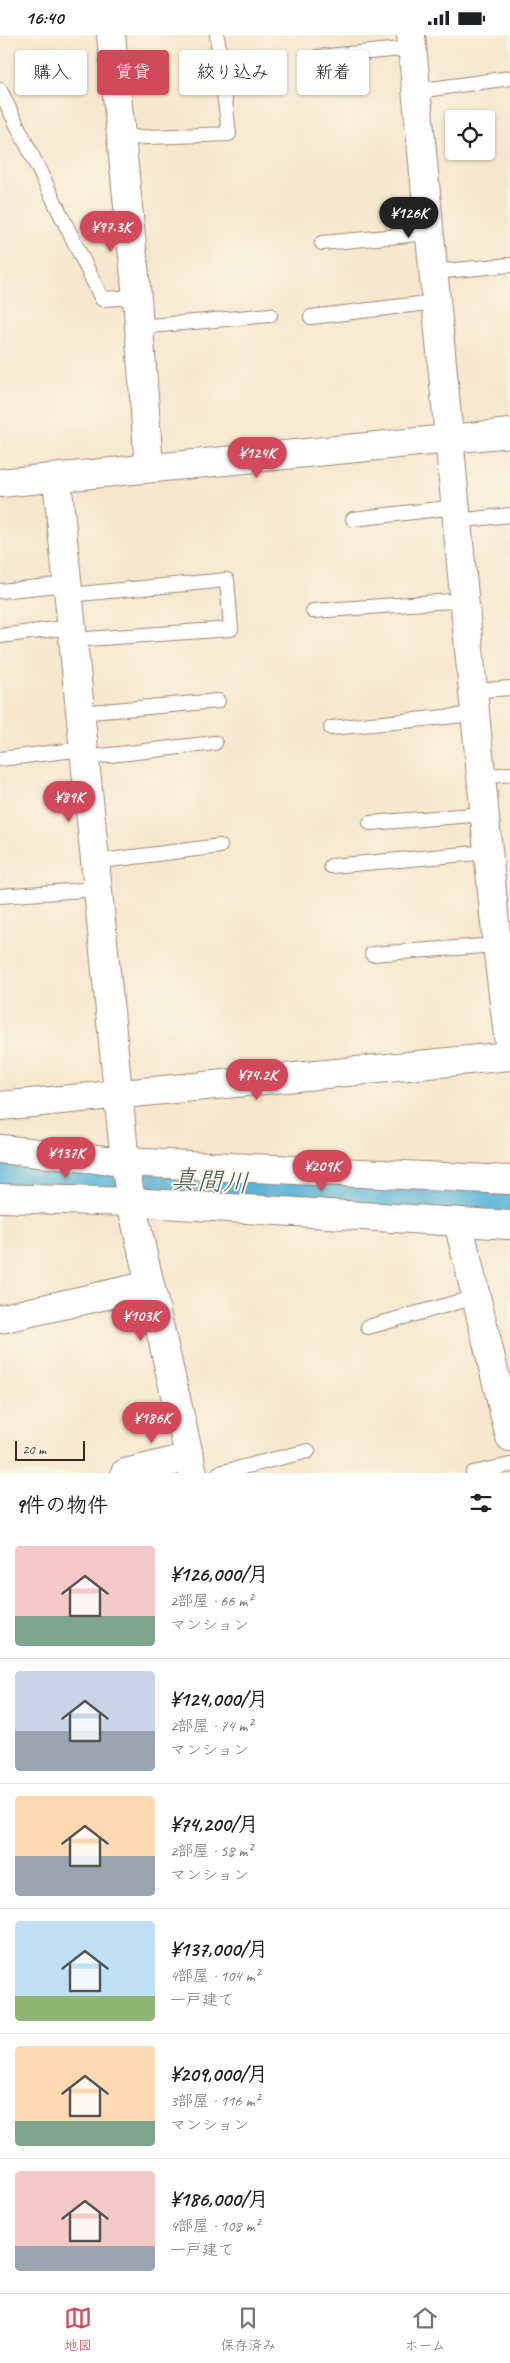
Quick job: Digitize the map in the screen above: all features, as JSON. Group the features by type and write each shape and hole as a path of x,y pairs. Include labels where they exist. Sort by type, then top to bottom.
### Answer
{"street":[{"path":"112,35 137,297 149,468"},
{"path":"412,41 474,702 510,1052"},
{"path":"0,483 57,479 149,468 510,433"},
{"path":"57,479 117,1093 130,1202 191,1465 125,1473"},
{"path":"0,1106 117,1093 510,1056"},
{"path":"0,1149 125,1162 510,1180"},
{"path":"0,1198 130,1202 510,1225"},
{"path":"458,1222 510,1437"},
{"path":"0,1319 150,1285"}],"lane":[{"path":"122,138 229,134 217,35"},
{"path":"359,50 412,41"},
{"path":"417,91 510,78"},
{"path":"0,91 102,299 137,297"},
{"path":"322,243 430,233"},
{"path":"433,272 510,265"},
{"path":"311,317 436,301"},
{"path":"139,327 270,315"},
{"path":"353,519 510,515"},
{"path":"0,591 227,580 231,629 0,636"},
{"path":"313,611 465,600"},
{"path":"331,728 474,702 510,687"},
{"path":"79,713 218,701"},
{"path":"0,759 215,743"},
{"path":"482,777 510,774"},
{"path":"370,823 485,814"},
{"path":"94,862 220,846"},
{"path":"331,866 489,852"},
{"path":"0,896 97,889"},
{"path":"372,954 498,945"},
{"path":"368,1327 476,1297"},
{"path":"219,1473 308,1451"},
{"path":"473,1473 510,1465"}],"waterway":[{"name":"真間川","path":"0,1170 510,1197"}]}
